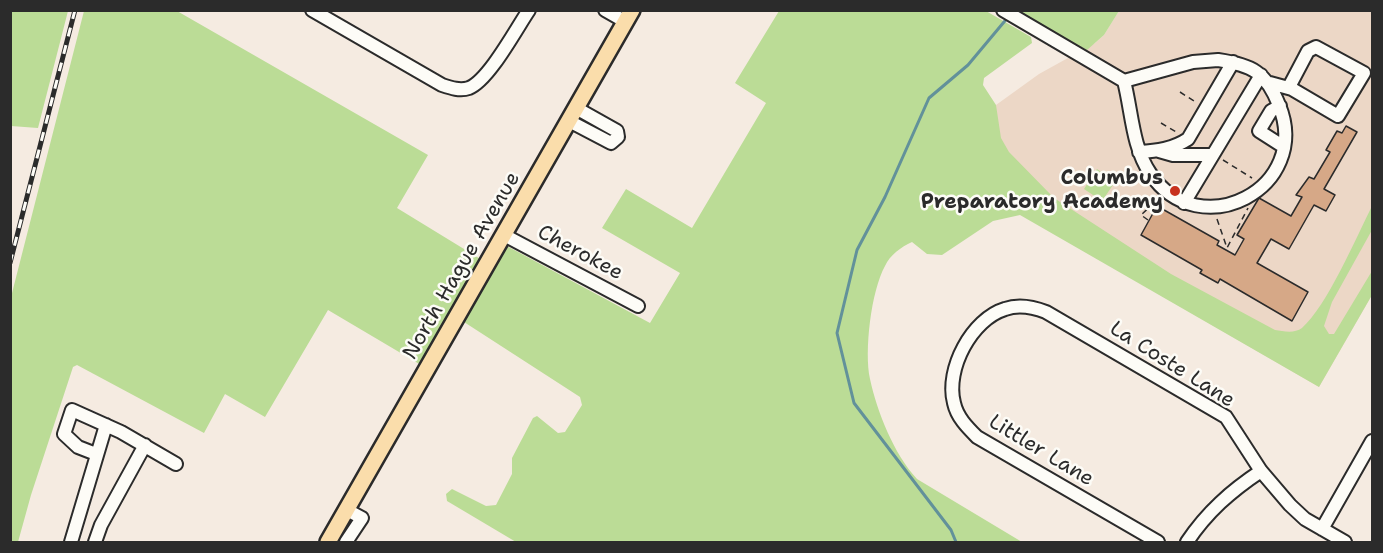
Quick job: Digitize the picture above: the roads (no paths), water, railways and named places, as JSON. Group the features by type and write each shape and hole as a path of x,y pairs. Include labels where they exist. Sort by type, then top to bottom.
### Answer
{"main road":[{"name":"North Hague Avenue","path":"338,541 347,510 629,16"}],"street":[{"path":"312,10 442,85 459,90 467,89 482,78 529,10"},
{"path":"605,10 629,16"},
{"path":"1003,10 1124,81 1193,62 1218,60 1233,62 1266,79 1289,87 1338,116 1364,73 1316,47 1308,51 1289,87"},
{"path":"1139,152 1159,151 1179,145 1188,139 1233,62"},
{"path":"1124,81 1139,152 1151,175 1184,203 1203,207 1248,198 1262,189 1279,164 1287,137 1280,106 1266,79"},
{"path":"1184,203 1212,155 1266,79"},
{"path":"1280,106 1271,111 1259,130 1284,147"},
{"path":"1159,151 1173,155 1212,155"},
{"name":"Cherokee","path":"504,235 638,306"},
{"name":"La Coste Lane","path":"1005,309 1020,306 1046,312 1226,417 1261,471 1290,505 1345,543"},
{"name":"Littler Lane","path":"1005,309 984,321 958,362 952,389 958,416 977,437 1158,543"},
{"path":"96,454 78,447 64,434 72,410 145,445 176,464"},
{"path":"71,543 106,425"},
{"path":"1322,529 1372,441"},
{"path":"95,543 101,525 145,445"},
{"path":"1186,543 1204,517 1238,486 1261,471"}],"waterway":[{"path":"956,542 951,530 854,403 837,333 857,250 885,197 929,98 968,65 1009,16"}],"railway":[{"path":"10,263 75,10"}],"place":[{"name":"Columbus Preparatory Academy","path":"1175,191"}]}
